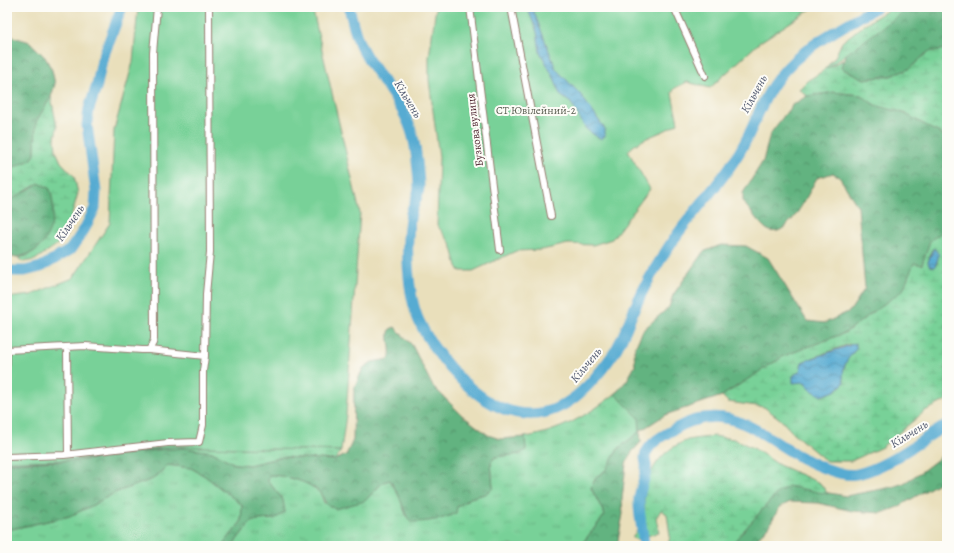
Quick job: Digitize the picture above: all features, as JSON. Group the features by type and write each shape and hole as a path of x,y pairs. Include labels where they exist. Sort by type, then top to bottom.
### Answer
{"street":[{"path":"149,350 154,339 152,68 157,7"},
{"path":"7,458 68,454 168,442 199,442 203,425 203,371 205,356 206,294 210,252 208,7"},
{"name":"Бузкова вулиця","path":"470,7 500,250"},
{"path":"511,7 551,216"},
{"path":"674,7 705,76"},
{"path":"7,363 7,350 85,346 149,350 205,356"},
{"path":"68,348 68,454"}],"green space":[{"path":"138,7 312,7 360,213 346,415 341,451 173,446 76,460 7,461 7,298 31,295 73,278 110,223 114,130 133,62"},
{"name":"СT Ювілейний-2","path":"436,7 814,7 760,42 710,88 687,82 675,88 672,93 678,123 639,142 628,151 650,189 612,239 593,245 568,244 542,250 516,251 473,271 460,271 457,266 451,244 437,225 439,157 429,80 429,57"},
{"path":"893,7 910,7 826,69 843,60 841,68 864,79 891,76 909,69 928,52 947,49 947,137 904,113 875,105 861,95 834,92 807,96 799,89 807,81 823,71 835,57 842,42 865,24"},
{"path":"908,7 947,7 947,49 928,52 909,69 891,76 864,79 841,68 850,45"},
{"path":"7,35 30,42 45,57 52,70 55,84 51,97 36,122 35,155 31,160 7,170"},
{"path":"834,92 861,95 875,105 904,113 947,137 947,228 930,241 922,265 914,264 904,290 845,333 784,356 722,396 665,415 640,431 639,418 615,394 627,380 635,366 634,350 643,330 669,307 673,295 703,252 721,245 746,246 768,258 807,321 825,323 850,311 865,288 858,207 840,178 833,173 817,178 796,215 789,224 781,230 773,232 765,228 743,202 743,193 763,161 770,134 792,105 807,96"},
{"path":"51,97 57,127 55,139 56,151 61,162 74,176 78,193 65,239 35,260 23,262 18,258 29,254 45,241 52,221 53,199 50,189 39,183 7,202 7,170 31,160 35,155 36,122"},
{"path":"39,183 50,189 53,201 52,226 41,246 32,253 20,257 7,257 7,202"},
{"path":"947,228 947,400 925,411 882,447 851,461 826,461 793,433 780,419 764,407 728,402 722,396 784,356 845,333 903,290 914,263 922,265 930,241","holes":["932,250 937,259 937,264 928,262","849,344 856,349 847,359 842,374 810,389 805,382 793,376 800,371 802,362"]},
{"path":"395,327 412,345 432,385 463,416 488,435 500,439 525,437 526,450 520,454 495,457 491,462 493,488 488,493 470,498 457,507 456,513 434,520 411,522 407,517 399,496 390,480 383,482 365,501 335,509 326,503 316,489 304,482 282,476 269,475 268,481 283,500 285,512 275,519 256,520 250,523 232,546 222,546 241,522 242,505 205,476 191,468 168,465 153,479 114,493 70,516 7,530 7,463 85,460 156,450 183,448 212,452 235,464 249,465 283,457 335,460 346,455 353,440 354,389 363,368 372,362 389,359 389,333 390,329"},
{"path":"615,394 640,418 640,431 618,449 606,470 596,477 591,488 605,515 580,546 360,546 355,544 353,546 232,546 250,523 256,520 275,519 283,500 268,481 269,475 289,477 308,484 320,493 324,503 365,501 383,482 390,480 399,496 407,517 457,507 470,498 488,493 493,488 491,462 495,457 520,454 525,450 525,437 538,435 573,422"},
{"path":"640,431 641,442 632,452 626,464 622,499 623,514 617,546 580,546 605,515 591,488 596,477 606,470 618,449"},
{"path":"713,436 734,439 755,449 779,465 820,483 828,494 788,486 777,493 730,546 668,546 670,536 667,514 661,510 656,518 659,532 636,540 632,537 645,520 644,507 647,483 658,462 676,445 688,440"},
{"path":"173,446 341,451 335,460 283,457 249,465 235,464 212,452 183,448 156,450 85,460 7,463 7,461 76,460"},
{"path":"947,452 947,478 898,507 882,513 852,511 818,503 790,502 780,507 768,527 750,546 730,546 777,493 788,486 846,496 892,487 904,483"},
{"path":"168,465 191,468 205,476 242,505 241,522 222,546 7,546 7,530 70,516 114,493 153,479"}],"water":[{"path":"527,7 532,7 556,69 580,94 605,129 605,136 600,139 586,129 571,103 560,95 555,80 540,52 537,32"},
{"path":"934,248 939,255 935,267 929,266 928,262"},
{"path":"856,343 856,349 845,364 843,373 844,383 835,391 821,396 810,389 805,382 793,383 793,376 800,371 802,362"}],"waterway":[{"name":"Кільчень","path":"7,271 25,271 41,267 70,250 84,230 95,208 96,191 87,125 89,109 97,85 102,60 122,7"},
{"name":"Кільчень","path":"349,7 355,32 361,47 404,113 414,142 419,188 411,213 409,225 408,268 412,297 419,321 441,357 472,390 495,405 514,412 532,414 548,411 564,405 578,395 591,383 614,353 646,284 675,237 735,160 748,137 768,93 779,77 812,46 876,7"},
{"name":"Кільчень","path":"644,546 639,510 639,498 646,472 646,453 654,442 661,437 696,420 716,417 735,420 771,438 807,461 827,469 850,474 868,471 892,460 947,425"}]}
